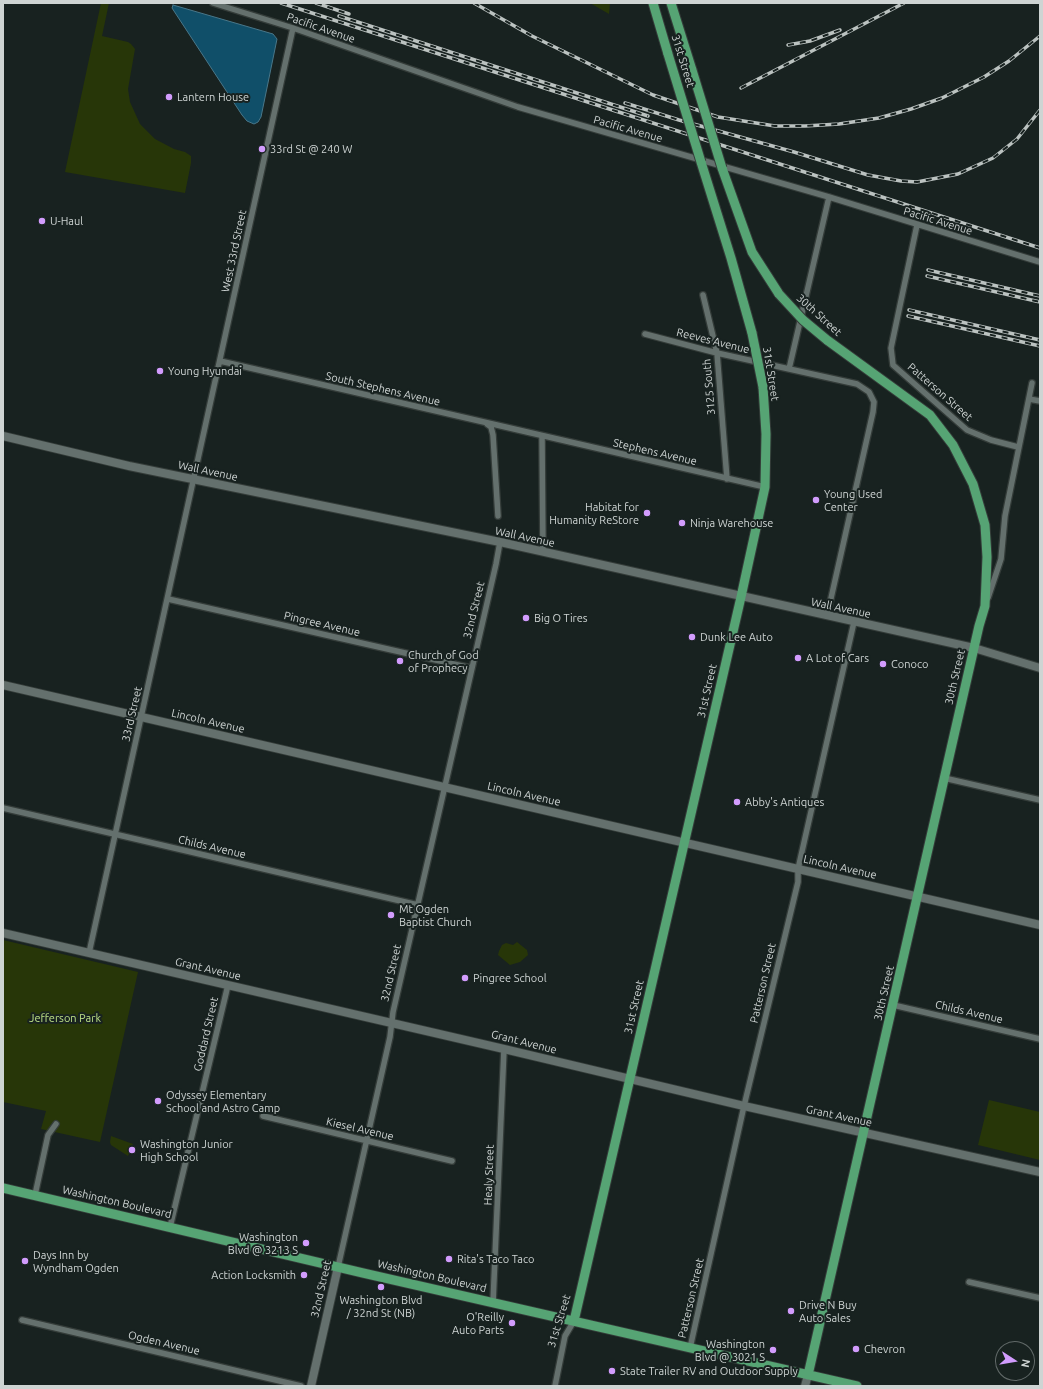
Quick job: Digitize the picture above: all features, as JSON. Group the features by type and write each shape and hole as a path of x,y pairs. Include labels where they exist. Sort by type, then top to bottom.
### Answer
{"main road":[{"name":"31st Street","path":"574,1321 765,487 766,434 763,387 752,332 731,258 653,3"},
{"name":"30th Street","path":"671,3 722,168 752,252 779,294 803,320 827,340 930,415 953,445 973,484 985,525 987,557 985,606 944,778 808,1375"},
{"name":"Washington Boulevard","path":"3,1188 493,1303 857,1386"}],"street":[{"name":"Pacific Avenue","path":"214,3 293,28 511,105 828,197 1040,262"},
{"name":"West 33rd Street","path":"194,479 293,28"},
{"name":"31st Street","path":"789,369 828,197"},
{"name":"Patterson Street","path":"918,225 891,348 893,365 967,430 991,440 1018,447"},
{"name":"3125 South","path":"703,295 716,353 727,479"},
{"name":"Reeves Avenue","path":"645,334 716,353 857,384 869,392 874,402 873,412 828,616"},
{"name":"South Stephens Avenue","path":"220,361 542,436"},
{"name":"30th Street","path":"985,606 1001,559 1005,516 1032,383"},
{"path":"1029,399 1040,401"},
{"path":"487,424 491,427 493,435 498,516"},
{"name":"Wall Avenue","path":"3,436 194,479 500,542 974,648 1040,668"},
{"name":"Stephens Avenue","path":"542,436 765,487"},
{"path":"542,436 543,552"},
{"name":"33rd Street","path":"89,953 194,479"},
{"name":"32nd Street","path":"311,1386 500,542"},
{"name":"Pingree Avenue","path":"168,599 471,668"},
{"name":"Patterson Street","path":"690,1348 744,1106 798,882 798,869 854,622"},
{"name":"Lincoln Avenue","path":"3,685 1040,925"},
{"path":"944,778 1040,800"},
{"name":"Childs Avenue","path":"3,808 418,905"},
{"name":"Grant Avenue","path":"3,933 504,1048 630,1080 1040,1172"},
{"name":"Goddard Street","path":"170,1227 228,985"},
{"name":"Childs Avenue","path":"893,1005 1040,1039"},
{"name":"Healy Street","path":"493,1303 504,1048"},
{"name":"Kiesel Avenue","path":"263,1116 452,1161"},
{"path":"35,1195 48,1135 56,1124"},
{"path":"969,1282 1040,1298"},
{"name":"Ogden Avenue","path":"22,1320 301,1386"},
{"name":"31st Street","path":"555,1386 566,1336 574,1321"},
{"name":"30th Street","path":"806,1386 808,1375"}],"green space":[{"path":"101,3 109,3 102,36 128,42 135,49 128,89 130,102 140,124 155,139 191,156 185,193 65,172"},
{"path":"590,3 610,3 609,14"},
{"name":"Jefferson Park","path":"3,940 138,972 100,1142 41,1129 46,1111 3,1102"},
{"path":"517,942 527,950 528,955 520,962 510,965 498,955 499,951 502,945 506,943 513,945"},
{"path":"989,1100 1040,1112 1040,1160 978,1145"},
{"path":"111,1136 133,1144 128,1156 111,1145"}],"water":[{"path":"173,5 273,34 277,39 261,117 258,122 254,124 247,121 242,115 172,8"}],"railway":[{"path":"281,3 1040,248"},
{"path":"316,3 349,14"},
{"path":"474,3 532,36 653,95 718,117 775,126 839,124 879,118 911,109 942,98 984,77 1009,61 1040,36"},
{"path":"741,88 904,3"},
{"path":"339,16 648,116"},
{"path":"788,45 810,41 840,30"},
{"path":"625,103 868,175 901,181 917,182 958,174 993,158 1017,139 1040,110"},
{"path":"928,270 1040,296"},
{"path":"927,276 1040,302"},
{"path":"909,310 1040,340"},
{"path":"908,316 1040,346"}],"place":[{"name":"Lantern House","path":"169,97"},
{"name":"33rd St @ 240 W","path":"262,149"},
{"name":"U-Haul","path":"42,221"},
{"name":"Young Hyundai","path":"160,371"},
{"name":"Young Used Center","path":"816,500"},
{"name":"Habitat for Humanity ReStore","path":"647,513"},
{"name":"Ninja Warehouse","path":"682,523"},
{"name":"Big O Tires","path":"526,618"},
{"name":"Dunk Lee Auto","path":"692,637"},
{"name":"A Lot of Cars","path":"798,658"},
{"name":"Church of God of Prophecy","path":"400,661"},
{"name":"Conoco","path":"883,664"},
{"name":"Abby's Antiques","path":"737,802"},
{"name":"Mt Ogden Baptist Church","path":"391,915"},
{"name":"Pingree School","path":"465,978"},
{"name":"Odyssey Elementary School and Astro Camp","path":"158,1101"},
{"name":"Washington Junior High School","path":"132,1150"},
{"name":"Washington Blvd @ 3213 S","path":"306,1243"},
{"name":"Rita's Taco Taco","path":"449,1259"},
{"name":"Days Inn by Wyndham Ogden","path":"25,1261"},
{"name":"Action Locksmith","path":"304,1275"},
{"name":"Washington Blvd / 32nd St (NB)","path":"381,1287"},
{"name":"Drive N Buy Auto Sales","path":"791,1311"},
{"name":"O'Reilly Auto Parts","path":"512,1323"},
{"name":"Chevron","path":"856,1349"},
{"name":"Washington Blvd @ 3021 S","path":"773,1350"},
{"name":"State Trailer RV and Outdoor Supply","path":"612,1371"}]}
